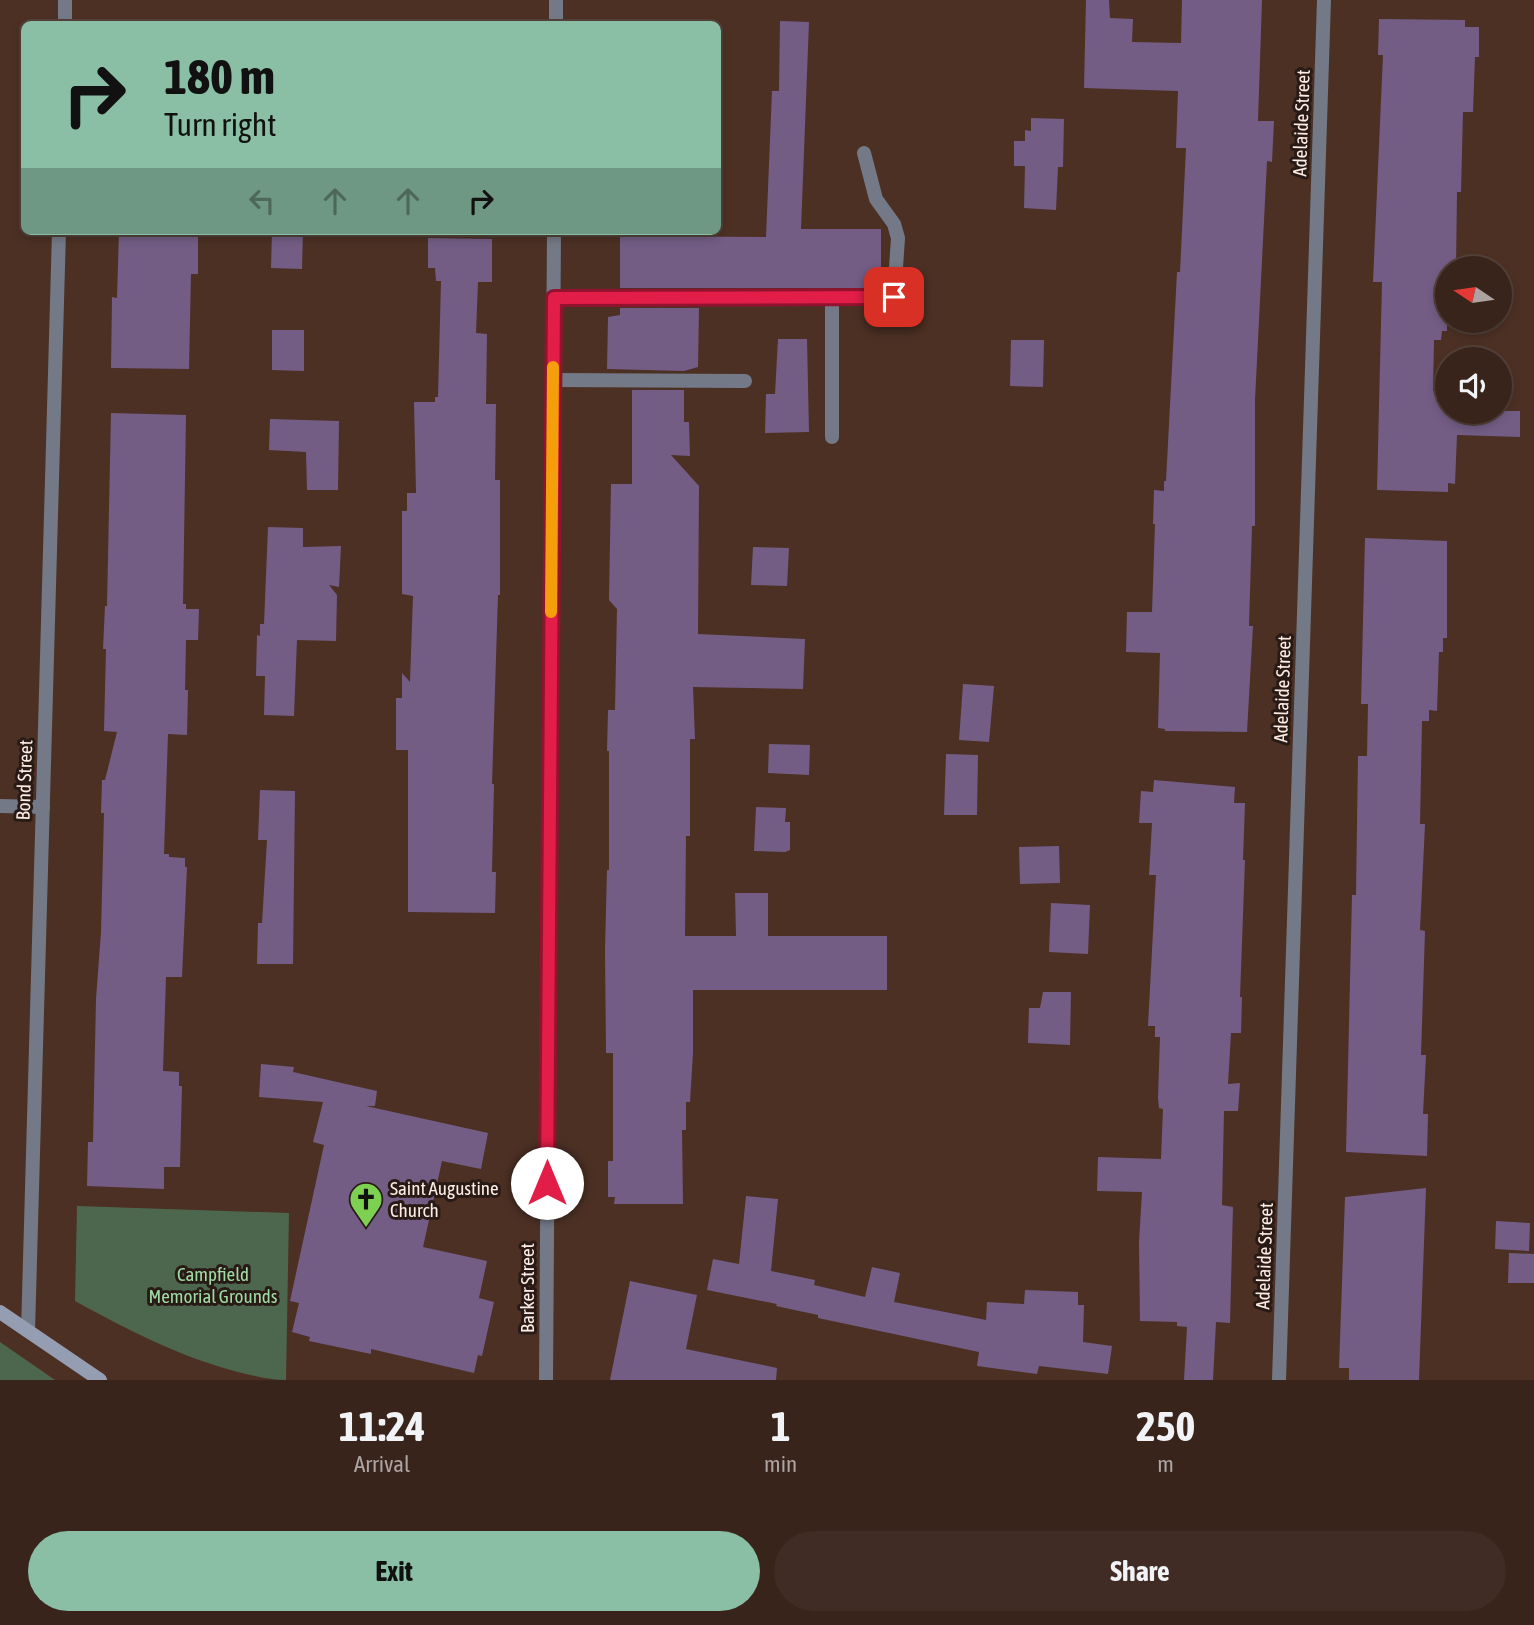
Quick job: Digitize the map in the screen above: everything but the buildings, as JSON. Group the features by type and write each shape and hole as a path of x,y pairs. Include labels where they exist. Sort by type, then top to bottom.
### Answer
{"main road":[{"path":"0,1312 100,1380"}],"street":[{"path":"65,0 65,21"},
{"path":"556,0 556,21"},
{"name":"Adelaide Street","path":"1279,1380 1324,0"},
{"path":"554,298 894,297 898,237 894,224 876,199 864,153"},
{"name":"Bond Street","path":"28,1331 59,235"},
{"name":"Barker Street","path":"545,1380 554,235"},
{"path":"832,298 832,437"},
{"path":"553,380 745,380"},
{"path":"0,806 43,807"}],"green space":[{"name":"Campfield Memorial Grounds","path":"77,1206 289,1213 286,1380 250,1375 196,1359 75,1301"},
{"path":"0,1342 55,1380 0,1380"}],"slow traffic":[{"path":"551,612 553,367"}],"place":[{"name":"Saint Augustine Church","path":"366,1229"}],"route":[{"path":"547,1183 554,298 894,297"}]}
